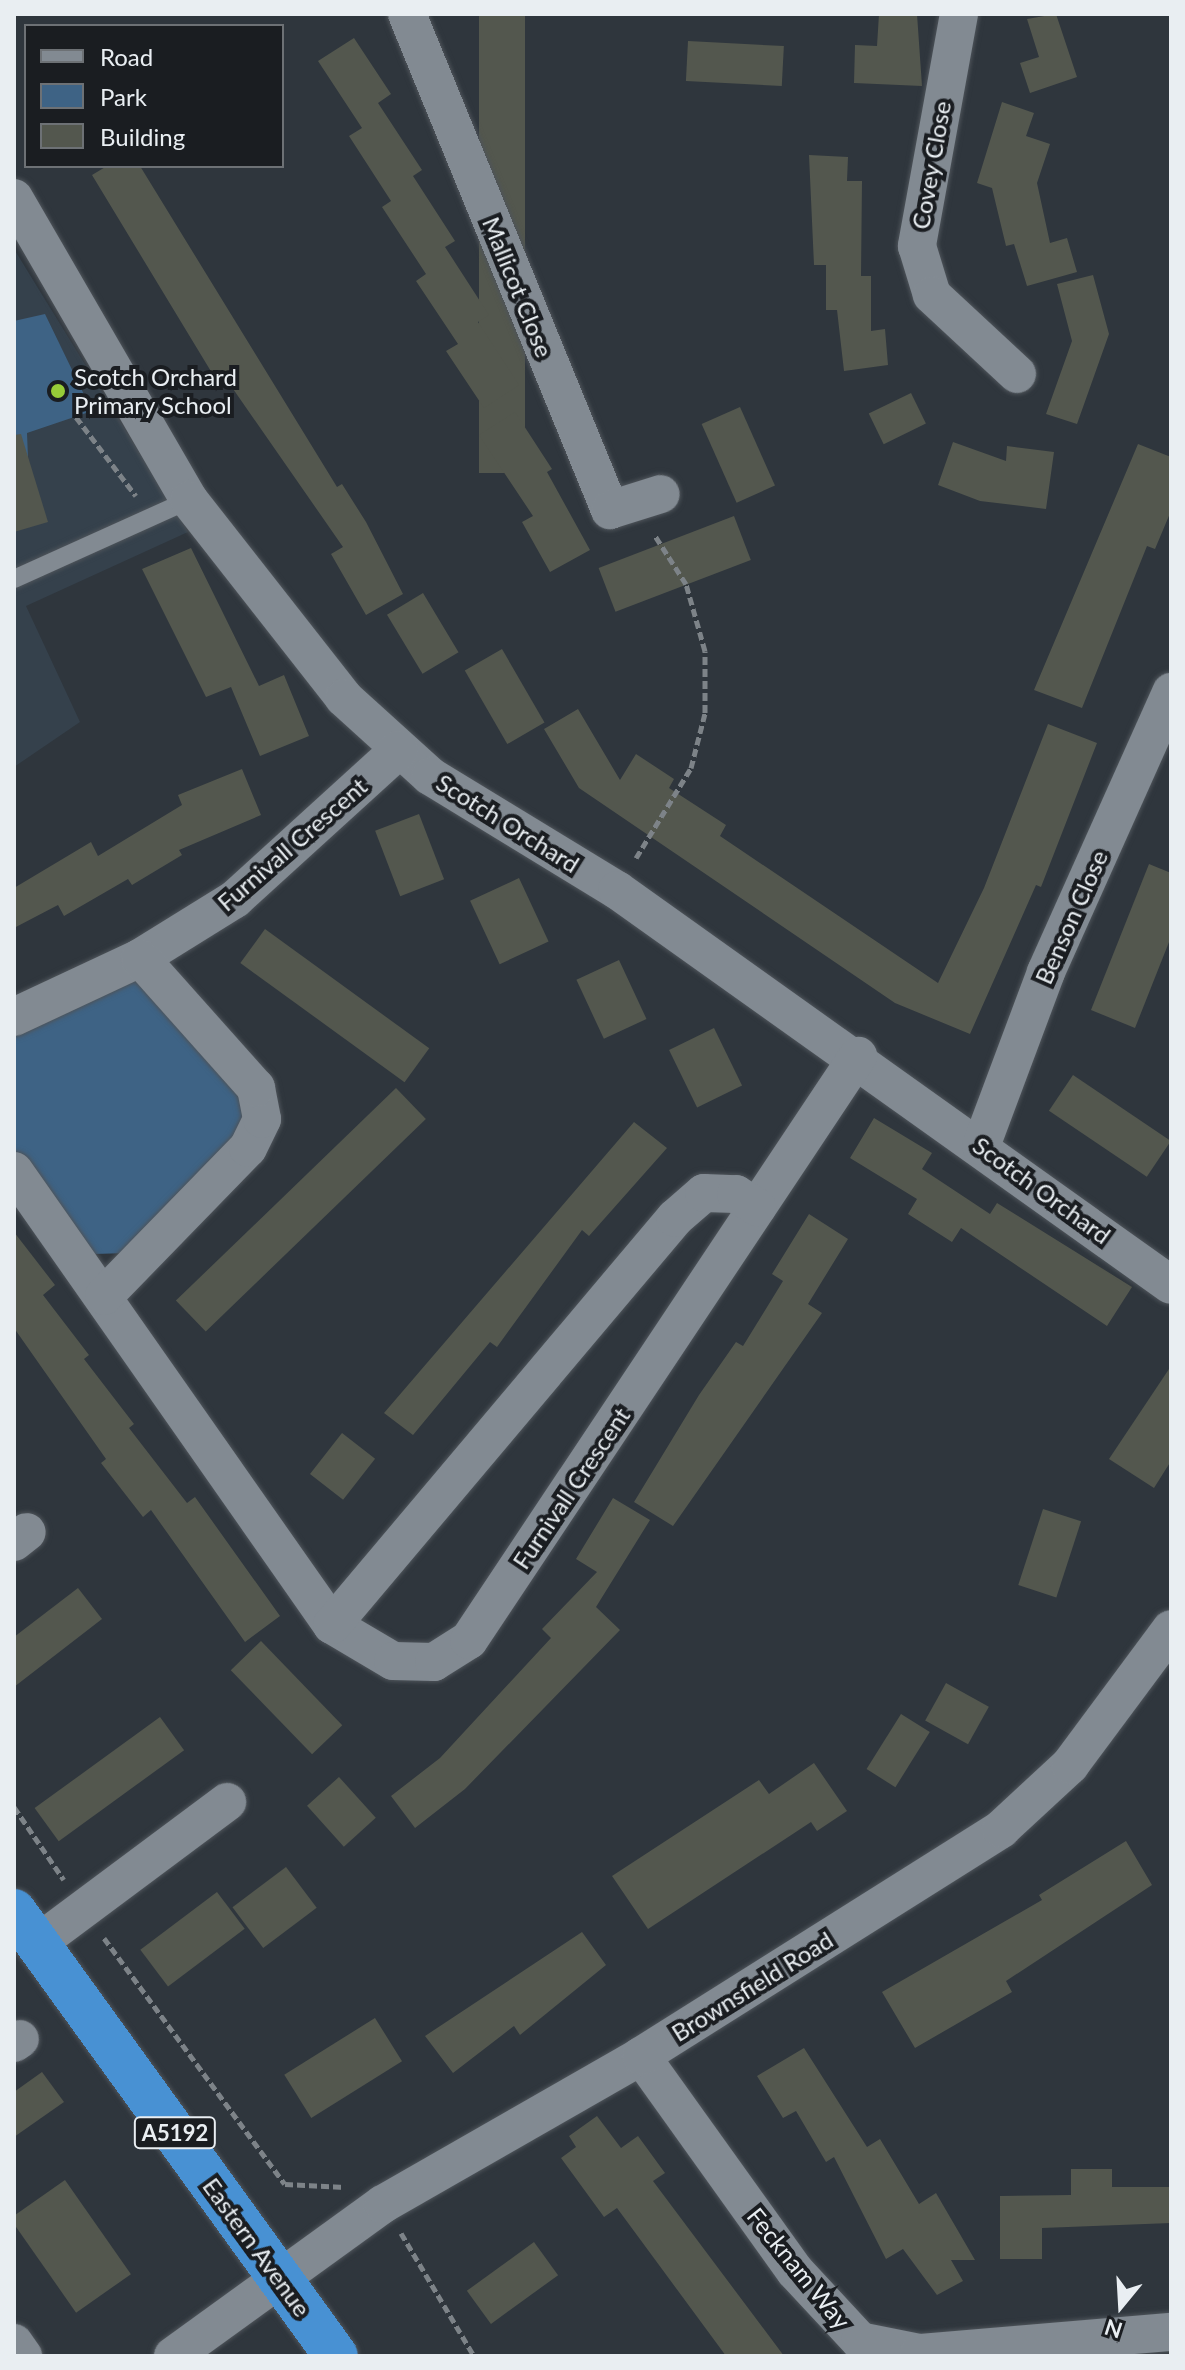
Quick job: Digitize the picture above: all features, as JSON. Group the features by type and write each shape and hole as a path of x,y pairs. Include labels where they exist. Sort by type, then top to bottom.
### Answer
{"highway":[{"name":"Eastern Avenue","path":"26,1927 336,2356"}],"street":[{"name":"Mallicot Close","path":"407,14 610,510 647,500"},
{"name":"Covey Close","path":"959,14 917,246 932,295 1017,374"},
{"name":"Scotch Orchard","path":"14,198 189,500 344,698 399,750 617,890 858,1056 1171,1285"},
{"name":"Benson Close","path":"981,1146 1046,972 1171,692"},
{"name":"Furnivall Crescent","path":"14,1017 140,958 235,899 399,750"},
{"path":"104,1296 248,1148 262,1119 256,1088 140,958"},
{"name":"Furnivall Crescent","path":"14,1171 332,1625 393,1661 434,1662 469,1640 858,1056"},
{"path":"332,1625 675,1218 704,1193 736,1194 757,1207"},
{"name":"Brownsfield Road","path":"173,2356 383,2204 641,2056 1001,1829 1070,1765 1171,1629"},
{"name":"Eastern Avenue","path":"26,1927 82,1908 227,1802"},
{"name":"Fecknam Way","path":"641,2056 795,2271 860,2341 919,2353 1171,2332"},
{"path":"14,2343 23,2356"}],"lane":[{"path":"14,579 189,500"}],"path":[{"path":"76,417 151,516"},
{"path":"617,890 691,768 705,713 705,651 686,584 647,500"},
{"path":"14,1807 82,1908 285,2184 365,2188 383,2204 474,2356"}],"shaded area":[{"name":"Scotch Orchard Primary School","path":"14,249 188,532 26,606 80,722 14,767"}],"green space":[{"path":"45,314 92,411 27,433 28,458 14,462 14,321"},
{"path":"138,974 241,1085 245,1111 237,1139 129,1253 94,1254 14,1152 14,1031"}],"building":[{"path":"479,14 525,14 525,473 479,473"},
{"path":"879,14 917,14 922,86 854,83 855,45 877,46"},
{"path":"1056,14 1077,77 1030,93 1020,63 1039,57 1027,19"},
{"path":"354,38 391,94 378,103 422,170 413,176 455,241 445,247 489,315 478,322 519,385 484,408 446,351 458,344 416,281 426,274 382,207 391,201 349,136 362,128 318,61"},
{"path":"688,41 784,46 782,86 686,81"},
{"path":"1002,102 1034,113 1026,136 1050,144 1037,183 1050,243 1067,238 1077,272 1027,286 1014,244 1006,246 992,188 977,183"},
{"path":"809,155 848,157 847,181 862,181 861,276 871,276 871,331 885,329 888,365 844,371 837,310 826,310 826,265 814,265"},
{"path":"104,168 141,168 337,487 342,484 366,522 403,594 366,615 331,554 343,547 222,373 215,378 92,175"},
{"path":"1093,275 1109,334 1077,424 1046,414 1072,341 1057,284"},
{"path":"911,393 926,424 884,444 869,414"},
{"path":"740,407 775,486 737,503 702,424"},
{"path":"515,412 552,469 547,472 590,550 550,572 522,522 533,516 479,435"},
{"path":"21,434 48,522 14,532 14,435"},
{"path":"953,442 1006,461 1007,446 1054,452 1046,509 980,501 938,485"},
{"path":"1138,444 1171,457 1171,511 1155,549 1147,546 1082,708 1034,690"},
{"path":"734,516 751,560 615,612 599,568"},
{"path":"191,548 259,686 284,675 309,736 260,756 231,687 206,697 142,569"},
{"path":"423,593 459,652 423,674 387,615"},
{"path":"502,649 544,723 507,744 465,670"},
{"path":"578,709 620,780 636,754 674,779 669,788 726,825 720,836 938,983 984,888 1048,724 1097,743 1041,887 1036,885 970,1034 895,1003 579,788 544,729"},
{"path":"242,769 261,815 179,850 182,855 132,885 128,879 64,916 58,905 14,928 14,888 91,842 98,856 182,805 178,795"},
{"path":"419,814 444,879 400,896 375,831"},
{"path":"1149,864 1171,873 1171,937 1135,1028 1091,1010"},
{"path":"519,878 549,941 500,964 470,901"},
{"path":"265,929 429,1048 405,1082 240,963"},
{"path":"619,960 646,1019 604,1039 576,980"},
{"path":"714,1028 742,1086 697,1107 669,1050"},
{"path":"1073,1075 1171,1141 1147,1177 1049,1111"},
{"path":"396,1088 426,1119 206,1331 176,1301"},
{"path":"874,1118 932,1153 922,1169 990,1214 997,1203 1132,1287 1107,1326 961,1228 952,1242 908,1214 917,1199 850,1158"},
{"path":"634,1122 667,1148 589,1236 582,1230 497,1347 490,1342 413,1435 384,1413"},
{"path":"809,1214 848,1239 808,1304 822,1313 673,1526 634,1502 699,1395 736,1342 743,1346 783,1281 772,1274"},
{"path":"14,1232 55,1285 43,1295 89,1355 84,1359 134,1424 129,1428 187,1503 195,1497 280,1616 245,1642 151,1510 143,1517 101,1463 106,1459 14,1328"},
{"path":"1171,1366 1171,1461 1154,1488 1109,1459"},
{"path":"342,1433 375,1459 343,1500 310,1474"},
{"path":"613,1498 650,1520 596,1607 620,1630 465,1789 415,1828 391,1796 440,1758 551,1638 542,1629 597,1572 576,1559"},
{"path":"1043,1509 1081,1521 1056,1597 1018,1585"},
{"path":"78,1588 102,1619 14,1687 14,1637"},
{"path":"261,1641 342,1725 312,1754 231,1670"},
{"path":"946,1683 989,1707 968,1744 925,1721"},
{"path":"901,1714 930,1732 895,1787 867,1769"},
{"path":"160,1717 184,1750 59,1841 35,1808"},
{"path":"814,1763 847,1811 817,1831 811,1822 648,1929 612,1876 759,1780 769,1794"},
{"path":"339,1777 376,1818 344,1847 307,1806"},
{"path":"1126,1841 1152,1885 1006,1981 1012,1992 915,2048 882,1992 1042,1900 1039,1895"},
{"path":"286,1867 317,1908 263,1948 232,1907"},
{"path":"217,1892 245,1929 168,1987 140,1950"},
{"path":"582,1932 606,1965 520,2035 514,2026 453,2073 425,2036"},
{"path":"375,2018 402,2061 311,2118 284,2075"},
{"path":"804,2048 867,2147 880,2139 919,2204 936,2193 975,2260 951,2260 963,2281 937,2295 903,2249 886,2259 834,2157 826,2162 796,2111 783,2118 757,2076"},
{"path":"42,2072 64,2102 14,2137 14,2092"},
{"path":"597,2116 621,2148 638,2136 665,2173 653,2181 784,2356 726,2356 617,2208 604,2217 561,2158 576,2147 569,2136"},
{"path":"1071,2169 1112,2169 1112,2187 1171,2187 1171,2223 1042,2228 1042,2259 1000,2259 1000,2196 1071,2195"},
{"path":"65,2180 131,2274 76,2313 14,2224 14,2216"},
{"path":"534,2242 558,2275 491,2324 467,2291"}],"place":[{"name":"Scotch Orchard Primary School","path":"58,391"}]}
